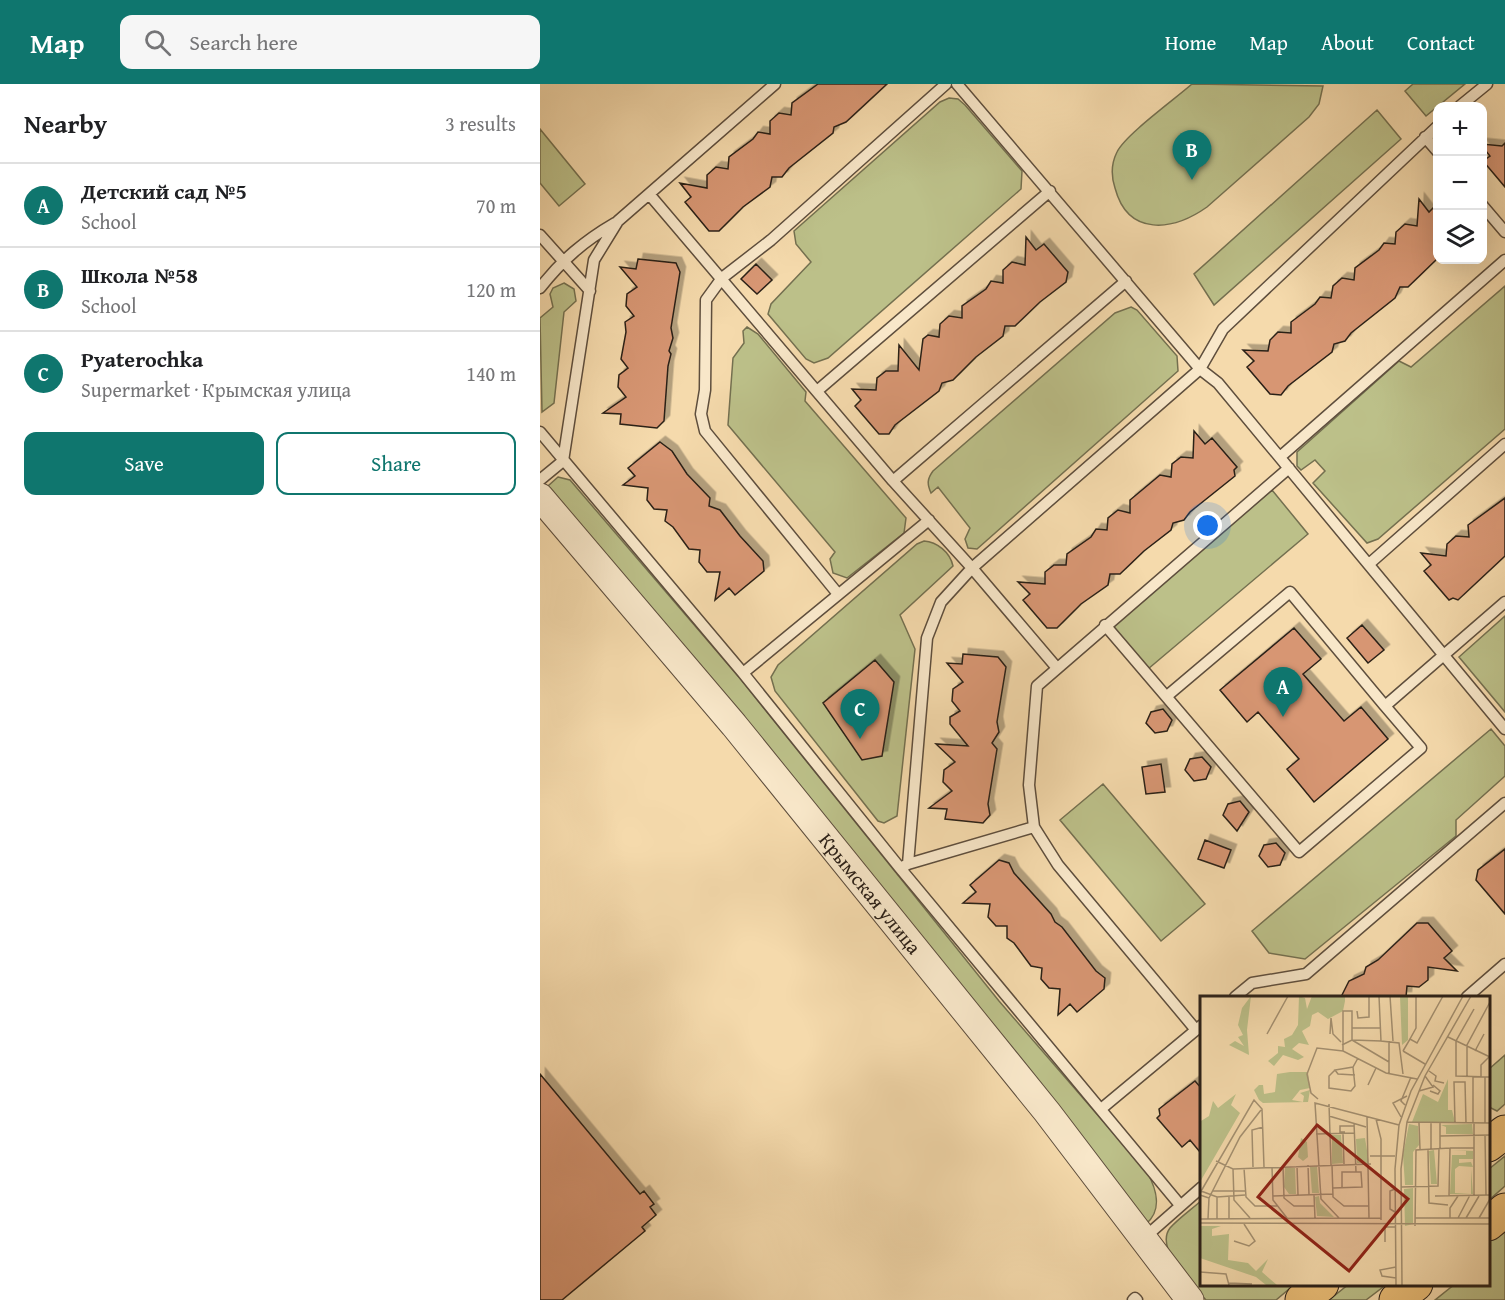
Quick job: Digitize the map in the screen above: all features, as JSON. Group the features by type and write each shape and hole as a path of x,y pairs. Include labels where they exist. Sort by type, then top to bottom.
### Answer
{"main road":[{"path":"1490,1222 1505,1210"},
{"path":"1396,1300 1415,1285"}],"street":[{"name":"Крымская улица","path":"540,497 727,717 1047,1112 1190,1300"}],"lane":[{"path":"540,288 562,260 590,237 618,221 775,84"},
{"path":"838,594 705,431 701,414 705,390 706,300 722,278 771,240 946,84"},
{"path":"957,84 1200,369 1218,383 1505,729"},
{"path":"1465,102 1487,84"},
{"path":"904,866 927,638 941,602 972,568 1200,369 1223,329 1433,130"},
{"path":"1425,137 1433,147"},
{"path":"817,391 1050,191"},
{"path":"649,194 893,481 972,568 1057,668"},
{"path":"1486,210 1505,232"},
{"path":"540,480 563,461 594,260 618,221"},
{"path":"540,235 590,291"},
{"path":"1280,457 1505,260"},
{"path":"893,481 1126,281"},
{"path":"540,432 904,866 1180,1204"},
{"path":"1369,564 1505,444"},
{"path":"1101,1110 1199,1027 1058,865 1034,827 1029,785 1037,687 1105,624 1289,468"},
{"path":"743,673 929,520"},
{"path":"1105,624 1299,852 1421,748 1290,592 1167,696"},
{"path":"1385,706 1505,602"},
{"path":"1235,996 1252,983 1306,974 1505,803"},
{"path":"904,866 1034,827"},
{"path":"1468,996 1505,964"},
{"path":"1144,1238 1200,1189"}],"green space":[{"path":"1192,84 1323,86 1319,104 1309,117 1207,207 1180,221 1153,225 1141,222 1130,215 1121,204 1113,179 1115,156 1130,136"},
{"path":"1413,84 1465,84 1443,102 1433,102 1433,110 1426,116 1405,91"},
{"path":"949,98 958,99 965,105 1022,171 1021,189 828,358 814,363 806,359 768,314 771,304 811,262 796,244 794,231 940,102"},
{"path":"1377,110 1401,139 1214,305 1194,274"},
{"path":"540,129 585,184 559,206 540,183"},
{"path":"564,283 574,289 576,301 564,312 554,403 542,412 540,318 553,307 550,294 553,288"},
{"path":"1505,286 1505,429 1378,539 1367,543 1313,483 1325,471 1315,460 1301,470 1297,466 1297,452 1399,361 1411,367"},
{"path":"1131,307 1137,310 1177,356 1178,371 977,549 968,548 965,539 970,528 938,487 931,493 928,482 933,471 1115,313"},
{"path":"747,327 758,334 806,392 805,401 906,518 904,533 847,578 833,573 830,559 835,552 728,425 733,358 744,343 743,331"},
{"path":"558,477 570,480 738,676 999,1001 1147,1172 1155,1192 1156,1206 1155,1212 1146,1224 546,492 548,486"},
{"path":"1272,490 1308,534 1148,669 1110,625"},
{"path":"924,541 934,543 942,549 949,556 953,566 900,615 915,649 897,816 884,823 878,821 775,691 771,677 778,665 917,544"},
{"path":"1505,616 1505,712 1459,657"},
{"path":"1491,729 1505,746 1505,776 1456,820 1456,836 1305,959 1269,953 1252,931"},
{"path":"1103,784 1205,904 1161,941 1060,820"},
{"path":"1505,1055 1505,1104 1497,1111 1490,1108 1490,1068"},
{"path":"1505,1156 1505,1186 1490,1199 1490,1168"},
{"path":"1200,1202 1200,1285 1294,1285 1276,1300 1206,1300 1171,1256 1166,1237 1174,1224"},
{"path":"1505,1227 1505,1300 1435,1300 1454,1285 1490,1285 1490,1239"},
{"path":"1348,1285 1386,1285 1366,1300 1329,1300"}],"building":[{"path":"818,84 887,84 846,122 834,127 833,133 789,168 782,177 772,177 770,187 743,207 719,231 709,231 685,202 691,197 680,183 707,188 707,175 716,167 728,169 729,157 753,139 758,132 770,134 770,121 779,113 791,115 792,103"},
{"path":"1505,143 1505,187 1487,166 1487,158 1490,156 1487,152 1487,144 1502,146"},
{"path":"1419,199 1429,212 1433,208 1433,263 1408,287 1400,287 1395,298 1351,333 1345,341 1334,344 1332,352 1288,386 1281,395 1270,394 1247,367 1254,361 1243,350 1268,351 1270,340 1278,332 1291,333 1291,322 1315,304 1320,297 1331,298 1333,286 1342,278 1354,280 1355,268 1379,250 1384,243 1395,244 1396,232 1405,224 1417,226"},
{"path":"1026,237 1036,250 1044,244 1068,272 1066,282 1040,302 1015,326 1005,326 1003,336 976,357 953,380 942,383 939,391 895,425 889,434 879,434 855,406 861,400 852,389 876,390 877,378 886,371 898,371 899,345 919,370 923,339 928,335 939,337 940,324 949,316 962,318 962,306 986,289 991,281 1003,283 1003,270 1012,262 1025,265"},
{"path":"638,259 676,263 680,272 671,328 673,338 669,351 671,354 664,421 657,428 620,424 621,414 603,413 626,397 618,387 619,375 628,368 621,359 626,332 625,322 634,316 626,306 627,294 637,287 620,267 636,269"},
{"path":"756,264 772,280 757,294 741,279"},
{"path":"1194,431 1205,444 1212,438 1237,467 1234,470 1235,476 1190,512 1184,520 1173,523 1171,530 1120,574 1110,574 1108,585 1081,604 1057,628 1047,628 1023,600 1030,594 1018,582 1045,584 1045,572 1054,565 1066,565 1067,554 1091,537 1096,529 1107,530 1108,518 1118,510 1130,513 1130,500 1160,475 1171,477 1172,464 1181,457 1193,458"},
{"path":"660,442 672,451 687,474 710,498 709,506 720,510 763,561 764,571 735,595 729,588 715,600 720,572 707,572 699,562 700,550 689,549 673,527 665,521 667,510 654,509 647,500 648,488 623,485 635,476 628,468"},
{"path":"1505,498 1505,556 1458,600 1453,598 1449,600 1424,571 1431,565 1421,553 1446,556 1447,544 1456,536 1469,537 1468,525"},
{"path":"1362,625 1384,650 1368,663 1347,638"},
{"path":"1294,628 1321,659 1303,674 1344,721 1361,707 1388,739 1314,802 1287,769 1299,759 1258,712 1247,722 1220,690"},
{"path":"963,654 998,657 1006,667 997,722 999,732 992,743 997,749 988,804 990,815 983,823 945,819 947,809 929,808 952,791 943,782 944,770 955,762 936,744 968,746 950,724 950,717 960,711 952,701 953,689 963,682 947,663 962,664"},
{"path":"875,660 894,682 882,756 862,760 823,703"},
{"path":"1163,709 1172,720 1167,731 1155,733 1146,723 1151,712"},
{"path":"1202,757 1211,767 1206,779 1194,781 1185,770 1190,759"},
{"path":"1161,764 1165,792 1146,794 1142,767"},
{"path":"1240,801 1249,812 1237,831 1223,815 1228,804"},
{"path":"1205,840 1231,850 1224,868 1198,859"},
{"path":"1276,843 1285,853 1280,865 1268,867 1259,856 1264,845"},
{"path":"1505,849 1505,914 1476,880 1478,870"},
{"path":"999,860 1009,863 1014,873 1051,914 1055,922 1062,927 1096,971 1105,978 1104,989 1077,1012 1070,1004 1058,1015 1060,989 1049,988 1041,979 1042,968 1031,966 1014,943 1007,938 1007,926 996,926 988,917 990,904 963,903 976,892 970,885"},
{"path":"1417,923 1428,923 1452,951 1444,958 1457,971 1428,967 1428,980 1419,987 1407,986 1406,996 1342,996 1349,981 1364,974 1366,967 1378,960"},
{"path":"540,1074 640,1194 644,1191 654,1204 650,1207 656,1215 642,1227 645,1231 562,1300 540,1300"},
{"path":"1195,1081 1200,1087 1200,1152 1190,1140 1182,1147 1157,1118 1160,1115 1159,1109"}],"place":[{"name":"Школа №58","path":"1192,180"},
{"name":"Детский сад №5","path":"1283,717"},
{"name":"Pyaterochka","path":"860,739"}]}
